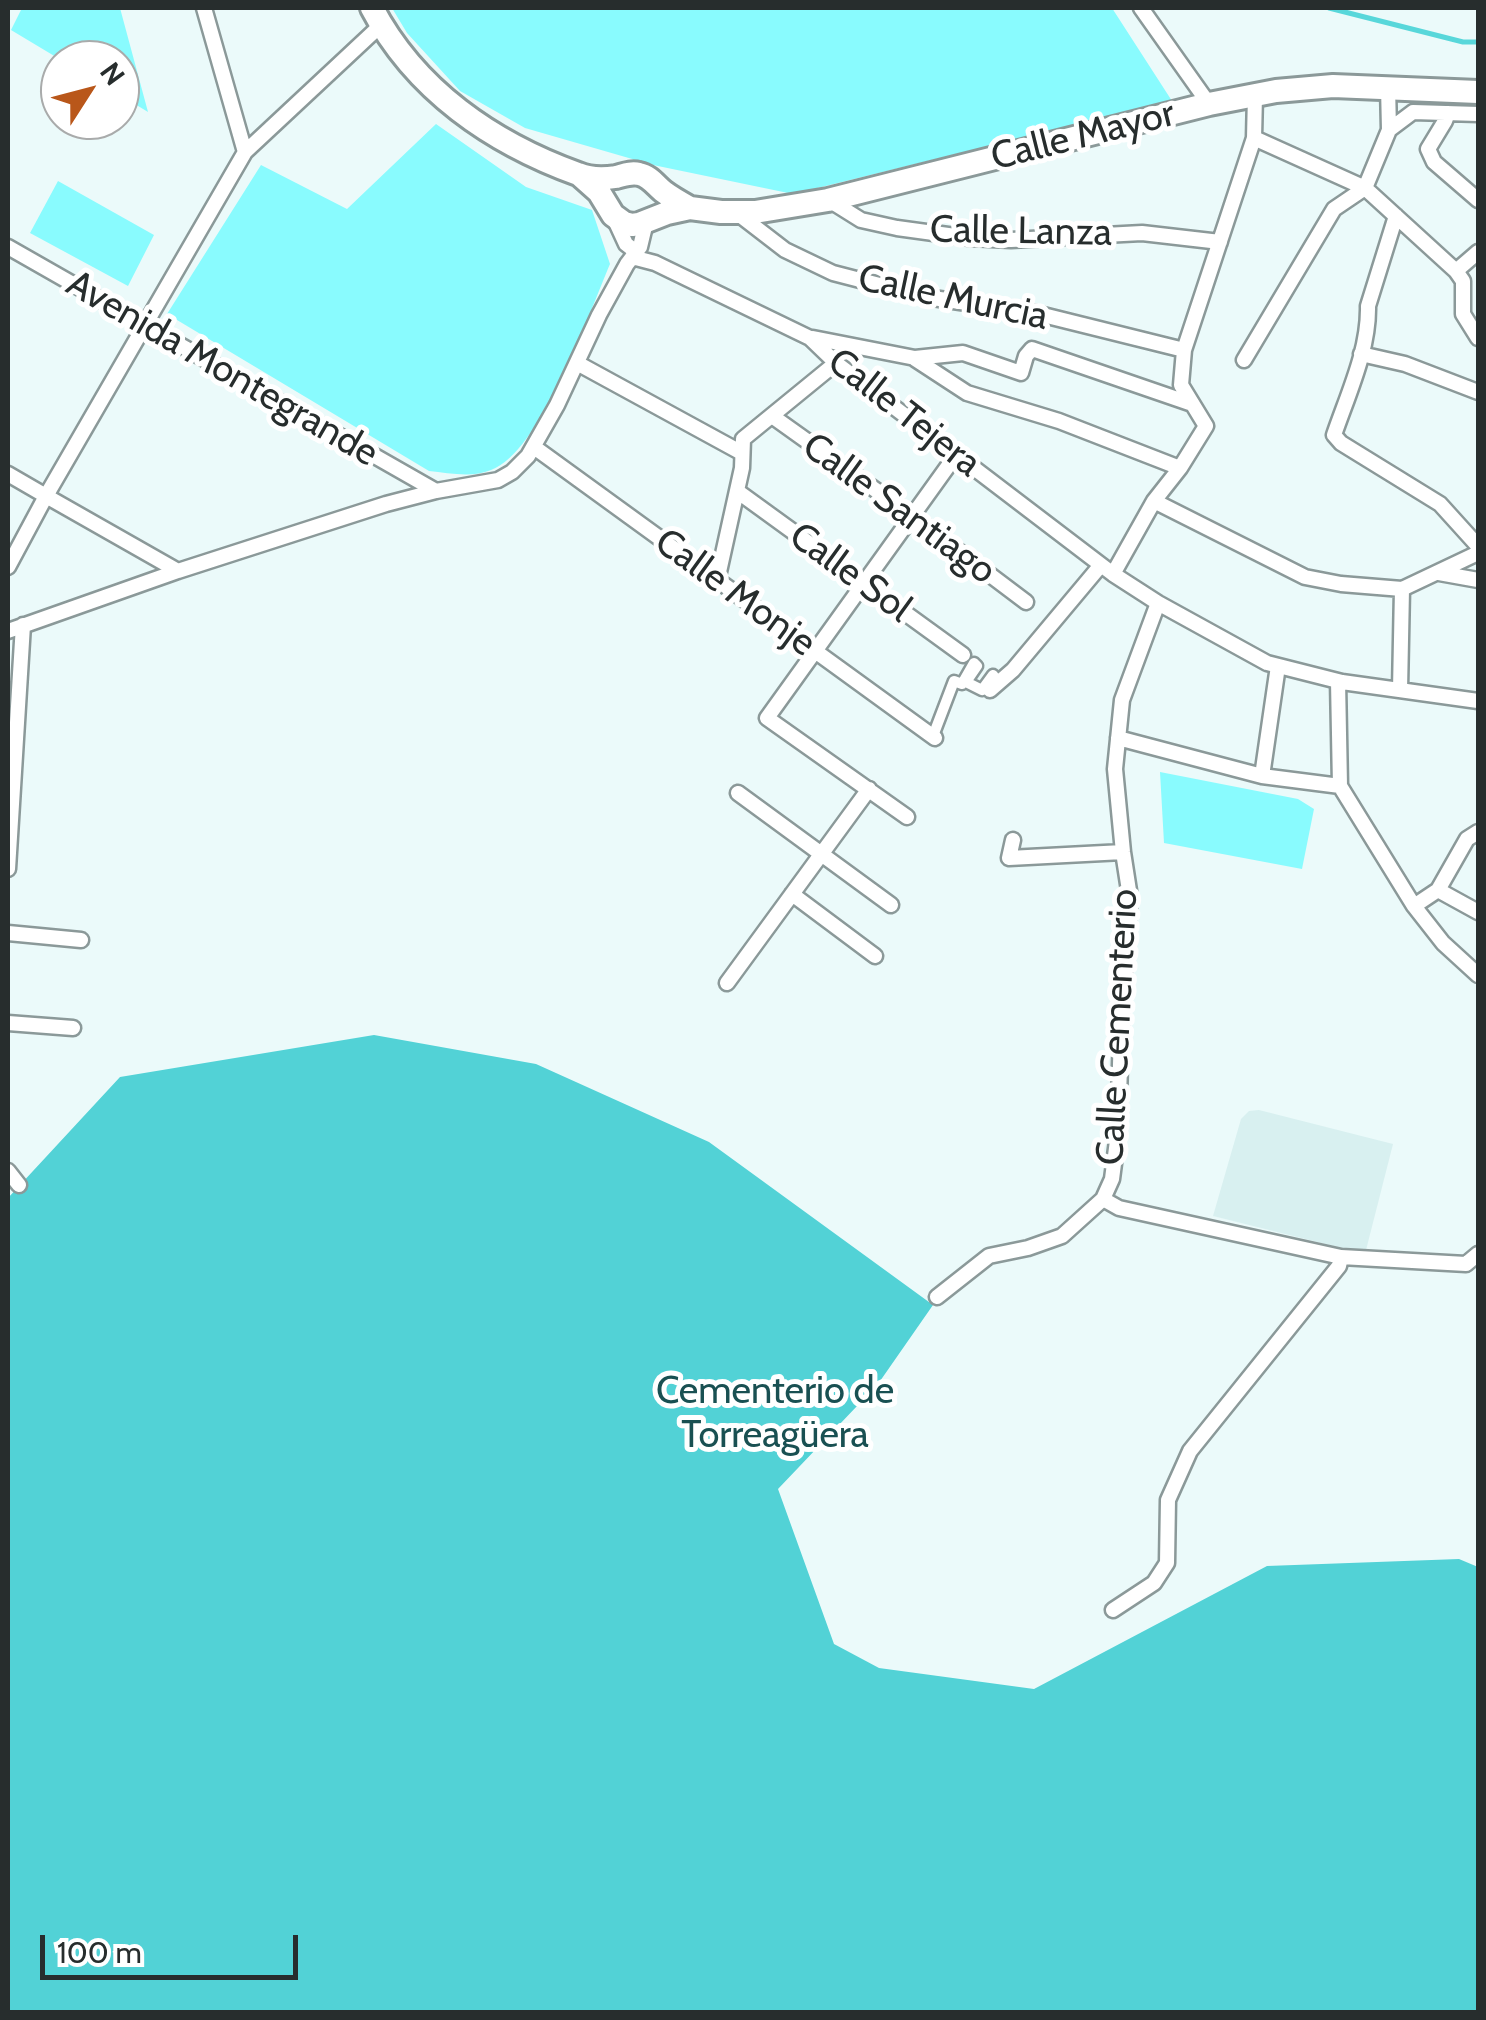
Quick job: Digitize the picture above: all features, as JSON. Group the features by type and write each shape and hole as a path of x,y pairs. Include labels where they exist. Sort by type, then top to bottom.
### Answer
{"main road":[{"path":"376,16 400,55 448,103 506,142 581,176 600,192 624,223 648,220 659,203 655,185 640,174 581,176"},
{"name":"Calle Mayor","path":"648,220 690,208 737,212 828,200 1255,94 1333,86 1478,92"},
{"path":"610,209 610,187 622,176"},
{"name":"Calle Mayor","path":"655,185 690,208"}],"street":[{"path":"204,8 245,152"},
{"path":"1141,8 1209,104"},
{"path":"8,567 245,152 376,16"},
{"path":"1244,360 1334,210 1365,188 1389,130 1388,86"},
{"path":"990,690 1107,570 1206,426 1181,384 1184,350 1254,138 1255,94"},
{"path":"1389,130 1413,112 1478,114"},
{"path":"1448,113 1428,149 1429,156 1478,200"},
{"path":"1254,138 1365,188 1456,271 1463,281 1462,314 1478,338"},
{"name":"Calle Lanza","path":"828,200 861,220 970,238 1011,240 1142,233 1220,242"},
{"path":"610,209 633,254"},
{"name":"Calle Murcia","path":"737,212 784,250 833,272 926,297 1035,314 1184,350"},
{"path":"1154,502 1304,576 1341,584 1402,589 1478,549 1440,504 1334,435 1361,354 1368,306 1396,216"},
{"path":"8,869 15,628 386,504 505,476 521,465 534,448 599,315 640,247 648,220"},
{"name":"Avenida Montegrande","path":"8,247 436,490"},
{"path":"1456,271 1478,252"},
{"name":"Calle Tejera","path":"633,254 810,338 836,363 1107,570 1158,603 1268,663 1338,681 1478,701"},
{"path":"810,338 915,358 964,354 1021,373 1032,349 1192,404"},
{"path":"1361,354 1406,364 1478,392"},
{"path":"915,358 967,393 1059,421 1180,468"},
{"path":"578,363 742,453"},
{"path":"717,581 737,491 743,439 836,363"},
{"name":"Calle Santiago","path":"772,416 1026,602"},
{"name":"Calle Monje","path":"534,448 934,737"},
{"path":"906,817 768,718 956,456"},
{"path":"8,474 178,572"},
{"name":"Calle Sol","path":"737,491 963,655"},
{"path":"1434,575 1478,580"},
{"path":"1400,690 1402,589"},
{"name":"Calle Cementerio","path":"936,1297 989,1256 1062,1236 1103,1199 1112,1179 1118,1133 1130,897 1115,769 1122,700 1158,603"},
{"path":"934,737 954,681 962,684 974,663 978,666 966,682 982,690 992,675 996,678 990,690"},
{"path":"1262,776 1278,666"},
{"path":"1338,681 1340,786 1414,906 1443,943 1478,975"},
{"path":"1118,738 1262,776 1340,786"},
{"path":"727,983 869,790"},
{"path":"738,792 890,905"},
{"path":"1414,906 1438,890 1467,839 1478,832"},
{"path":"1013,840 1009,858 1122,852"},
{"path":"1438,890 1478,912"},
{"path":"792,894 875,956"},
{"path":"8,933 82,940"},
{"path":"8,1023 73,1028"},
{"path":"8,1171 19,1186"},
{"path":"1103,1199 1119,1208 1341,1257 1466,1264 1478,1254"},
{"path":"1113,1610 1154,1583 1167,1562 1168,1500 1190,1450 1339,1266 1341,1257"}],"shaded area":[{"path":"22,8 120,8 129,40 40,40 40,47 11,30"},
{"path":"392,8 1112,8 1172,101 793,194 653,165 525,128 460,91 407,33"},
{"path":"140,82 148,112 140,107"},
{"path":"436,124 526,187 592,210 610,264 561,379 528,437 510,458 476,474 429,471 167,314 261,165 347,209"},
{"path":"58,181 154,235 128,286 30,233"},
{"path":"1160,772 1298,799 1314,809 1302,869 1164,843"},
{"path":"1259,1110 1393,1144 1365,1254 1213,1216 1241,1119 1249,1111"}],"green space":[{"name":"Cementerio de Torreagüera","path":"374,1035 536,1064 709,1142 933,1305 878,1384 778,1489 834,1644 879,1668 1034,1689 1267,1566 1459,1559 1478,1567 1478,2012 8,2012 8,1198 120,1077"}],"waterway":[{"path":"1329,8 1463,42 1478,42"}]}
